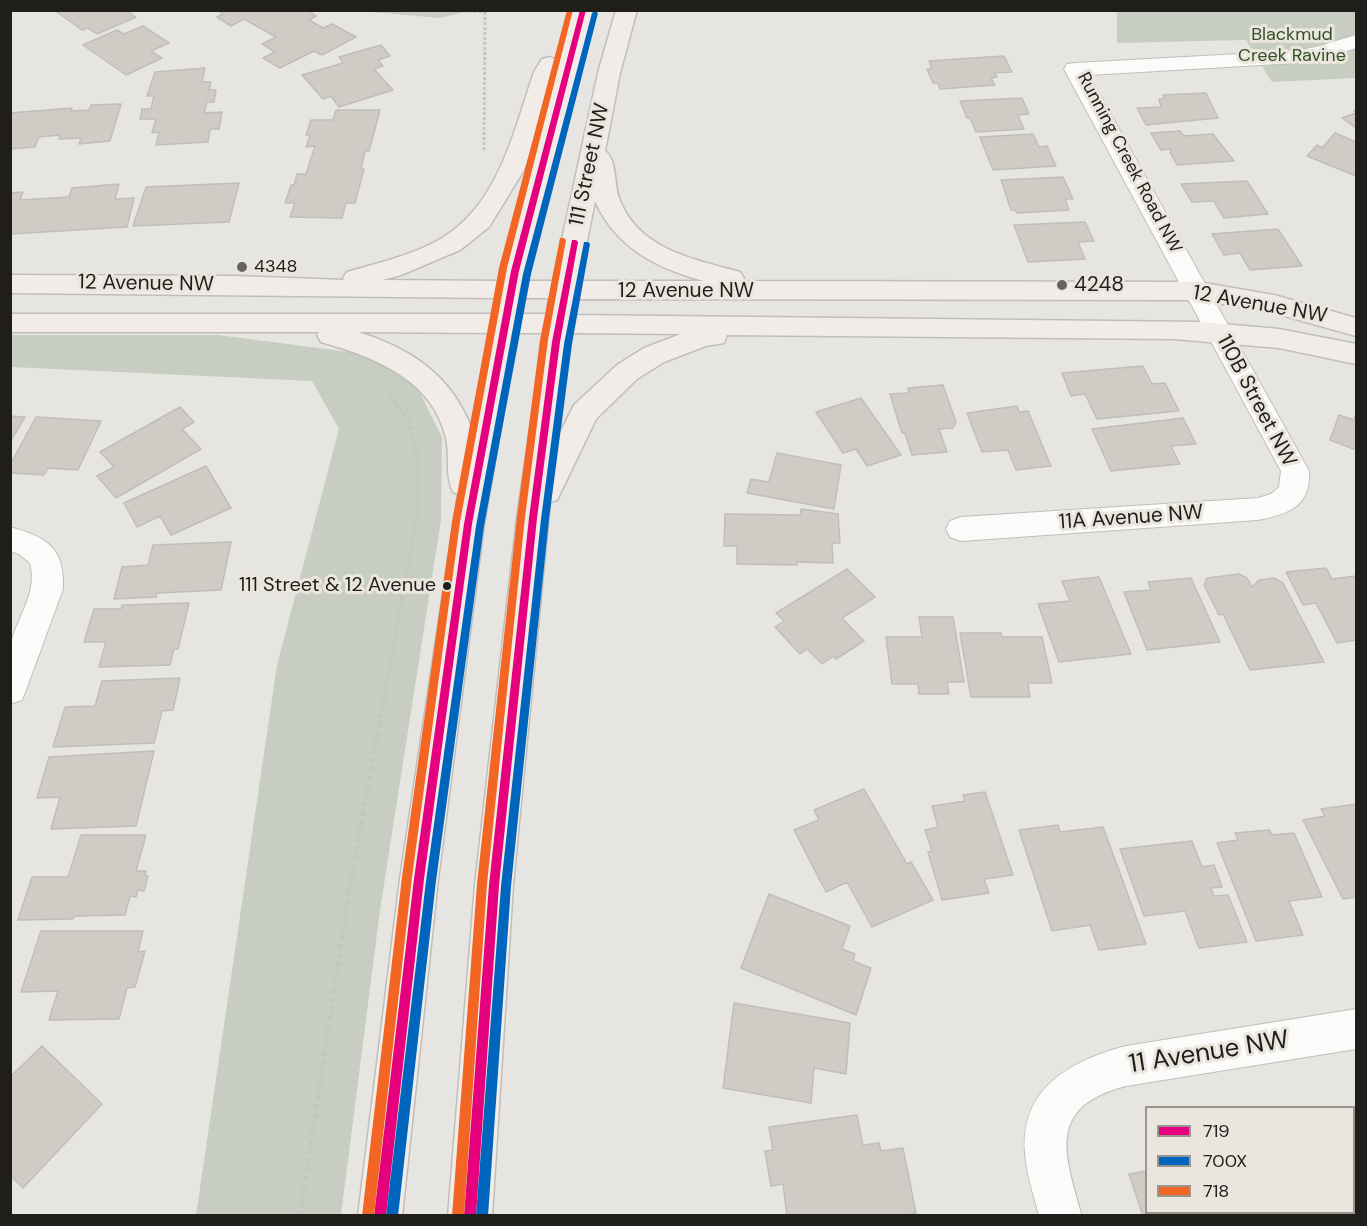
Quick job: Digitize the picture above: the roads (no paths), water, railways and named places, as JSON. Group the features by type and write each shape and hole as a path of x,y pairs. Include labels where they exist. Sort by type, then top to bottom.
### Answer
{"main road":[{"name":"111 Street NW","path":"471,1215 494,885 533,518 564,291 609,73 627,10"},
{"name":"111 Street NW","path":"380,1215 418,891 468,524 511,290 581,17"},
{"path":"312,289 392,269 451,244 480,221 512,170 545,72 581,17"},
{"path":"596,141 606,200 625,229 650,251 701,273 766,284 843,290"},
{"name":"12 Avenue NW","path":"10,284 234,285 312,289 564,291 843,290 1210,312 1294,339 1356,354"},
{"name":"12 Avenue NW","path":"10,322 1148,329 1210,312 1274,304 1356,327"},
{"path":"270,324 333,336 381,350 402,361 434,387 454,418 460,436 468,524"},
{"path":"533,518 584,413 627,372 654,355 704,336 814,328"}],"street":[{"name":"Running Creek Road NW","path":"1210,312 1075,69 1295,57 1320,52 1356,40"},
{"name":"110B Street NW","path":"1210,312 1295,471 1294,489"},
{"name":"11A Avenue NW","path":"961,529 1258,509 1282,503 1291,496 1294,489"},
{"path":"10,539 31,546 40,552 48,568 47,589 10,690"},
{"name":"11 Avenue NW","path":"1061,1215 1047,1158 1046,1134 1051,1114 1067,1092 1084,1080 1102,1071 1126,1066 1356,1029"}],"place":[{"name":"4348","path":"242,267"},
{"name":"4248","path":"1062,285"},
{"name":"111 Street & 12 Avenue","path":"447,586"}],"park label":[{"name":"Blackmud Creek Ravine","path":"1292,45"}]}
